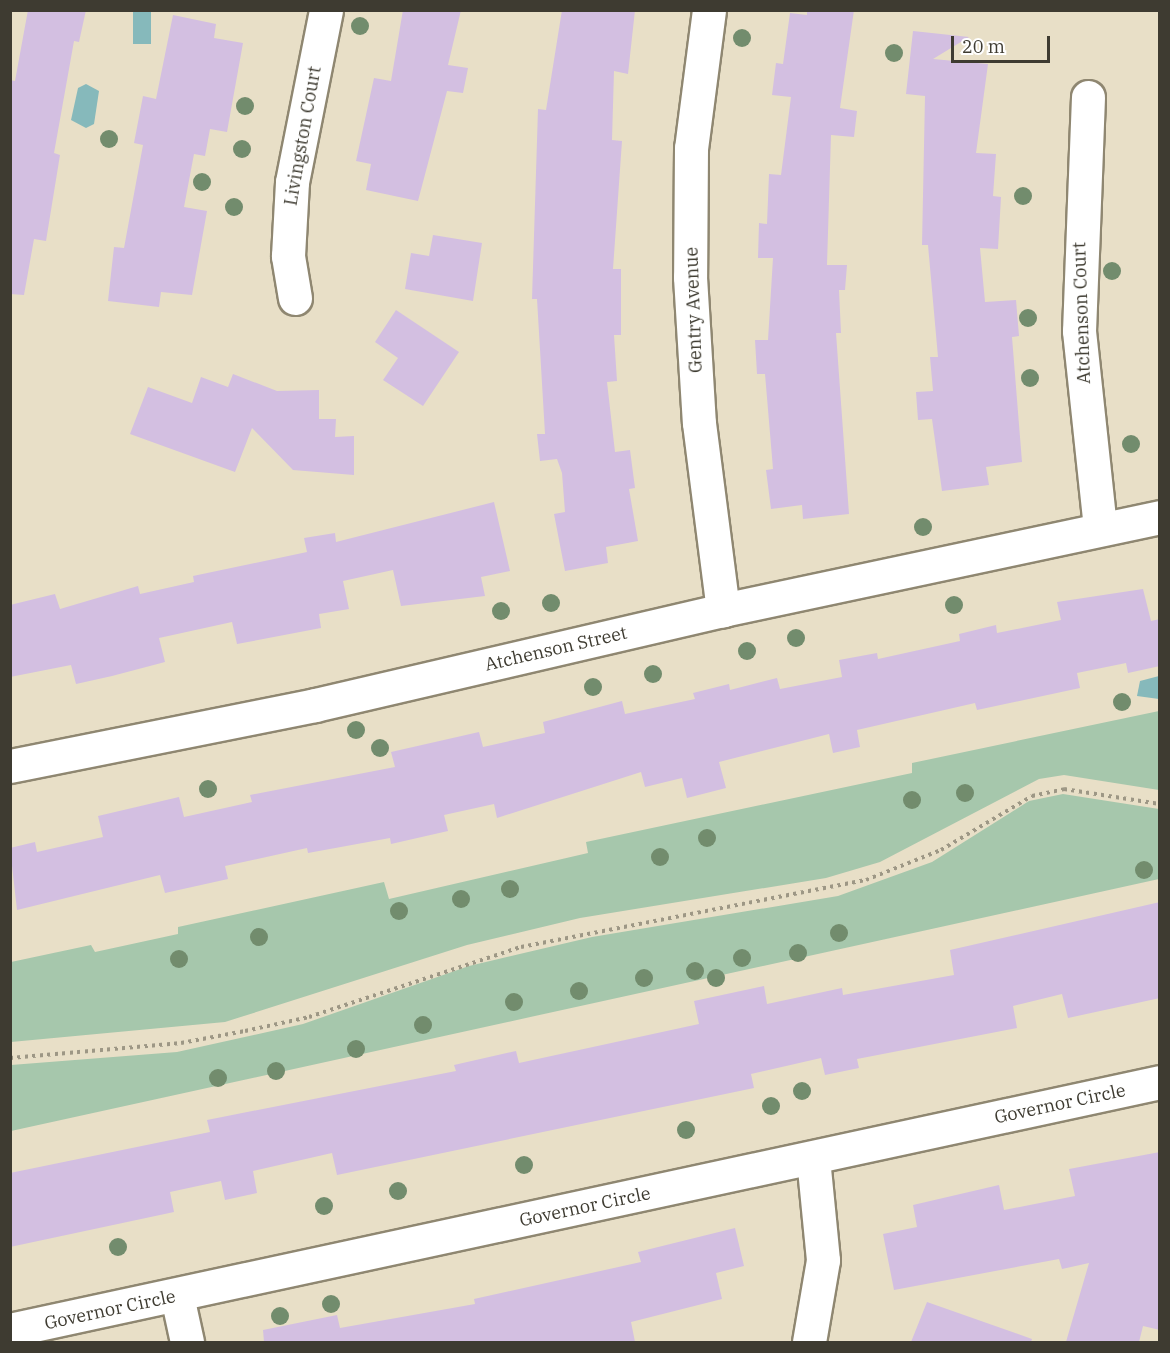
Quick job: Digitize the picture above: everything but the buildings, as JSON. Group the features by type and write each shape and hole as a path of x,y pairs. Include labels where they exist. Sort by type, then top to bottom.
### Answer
{"street":[{"name":"Livingston Court","path":"295,298 288,256 292,182 326,10"},
{"name":"Gentry Avenue","path":"709,10 691,148 690,277 699,423 723,610"},
{"name":"Atchenson Court","path":"1088,97 1078,331 1100,529"},
{"name":"Atchenson Street","path":"10,766 315,705 723,610 1160,518"},
{"name":"Governor Circle","path":"10,1330 177,1296 1160,1082"},
{"path":"810,1342 823,1260 813,1158"},
{"path":"177,1296 187,1342"}],"path":[{"path":"10,1058 181,1043 245,1031 309,1017 540,942 866,880 941,849 1032,796 1065,789 1160,804"}],"green space":[{"path":"1159,711 1159,790 1064,775 1039,779 880,862 826,878 580,918 467,945 225,1022 11,1042 11,962 91,945 95,952 178,934 178,927 384,882 389,899 588,853 586,842 912,773 912,763"},
{"path":"1063,794 1159,809 1159,879 11,1131 11,1065 177,1052 303,1024 469,966 592,937 838,896 932,862 1029,801"}],"water":[{"path":"133,11 151,11 151,44 133,44"},
{"path":"86,84 99,91 94,124 86,128 71,120 78,88"},
{"path":"1159,676 1159,699 1137,696 1140,681"}]}
